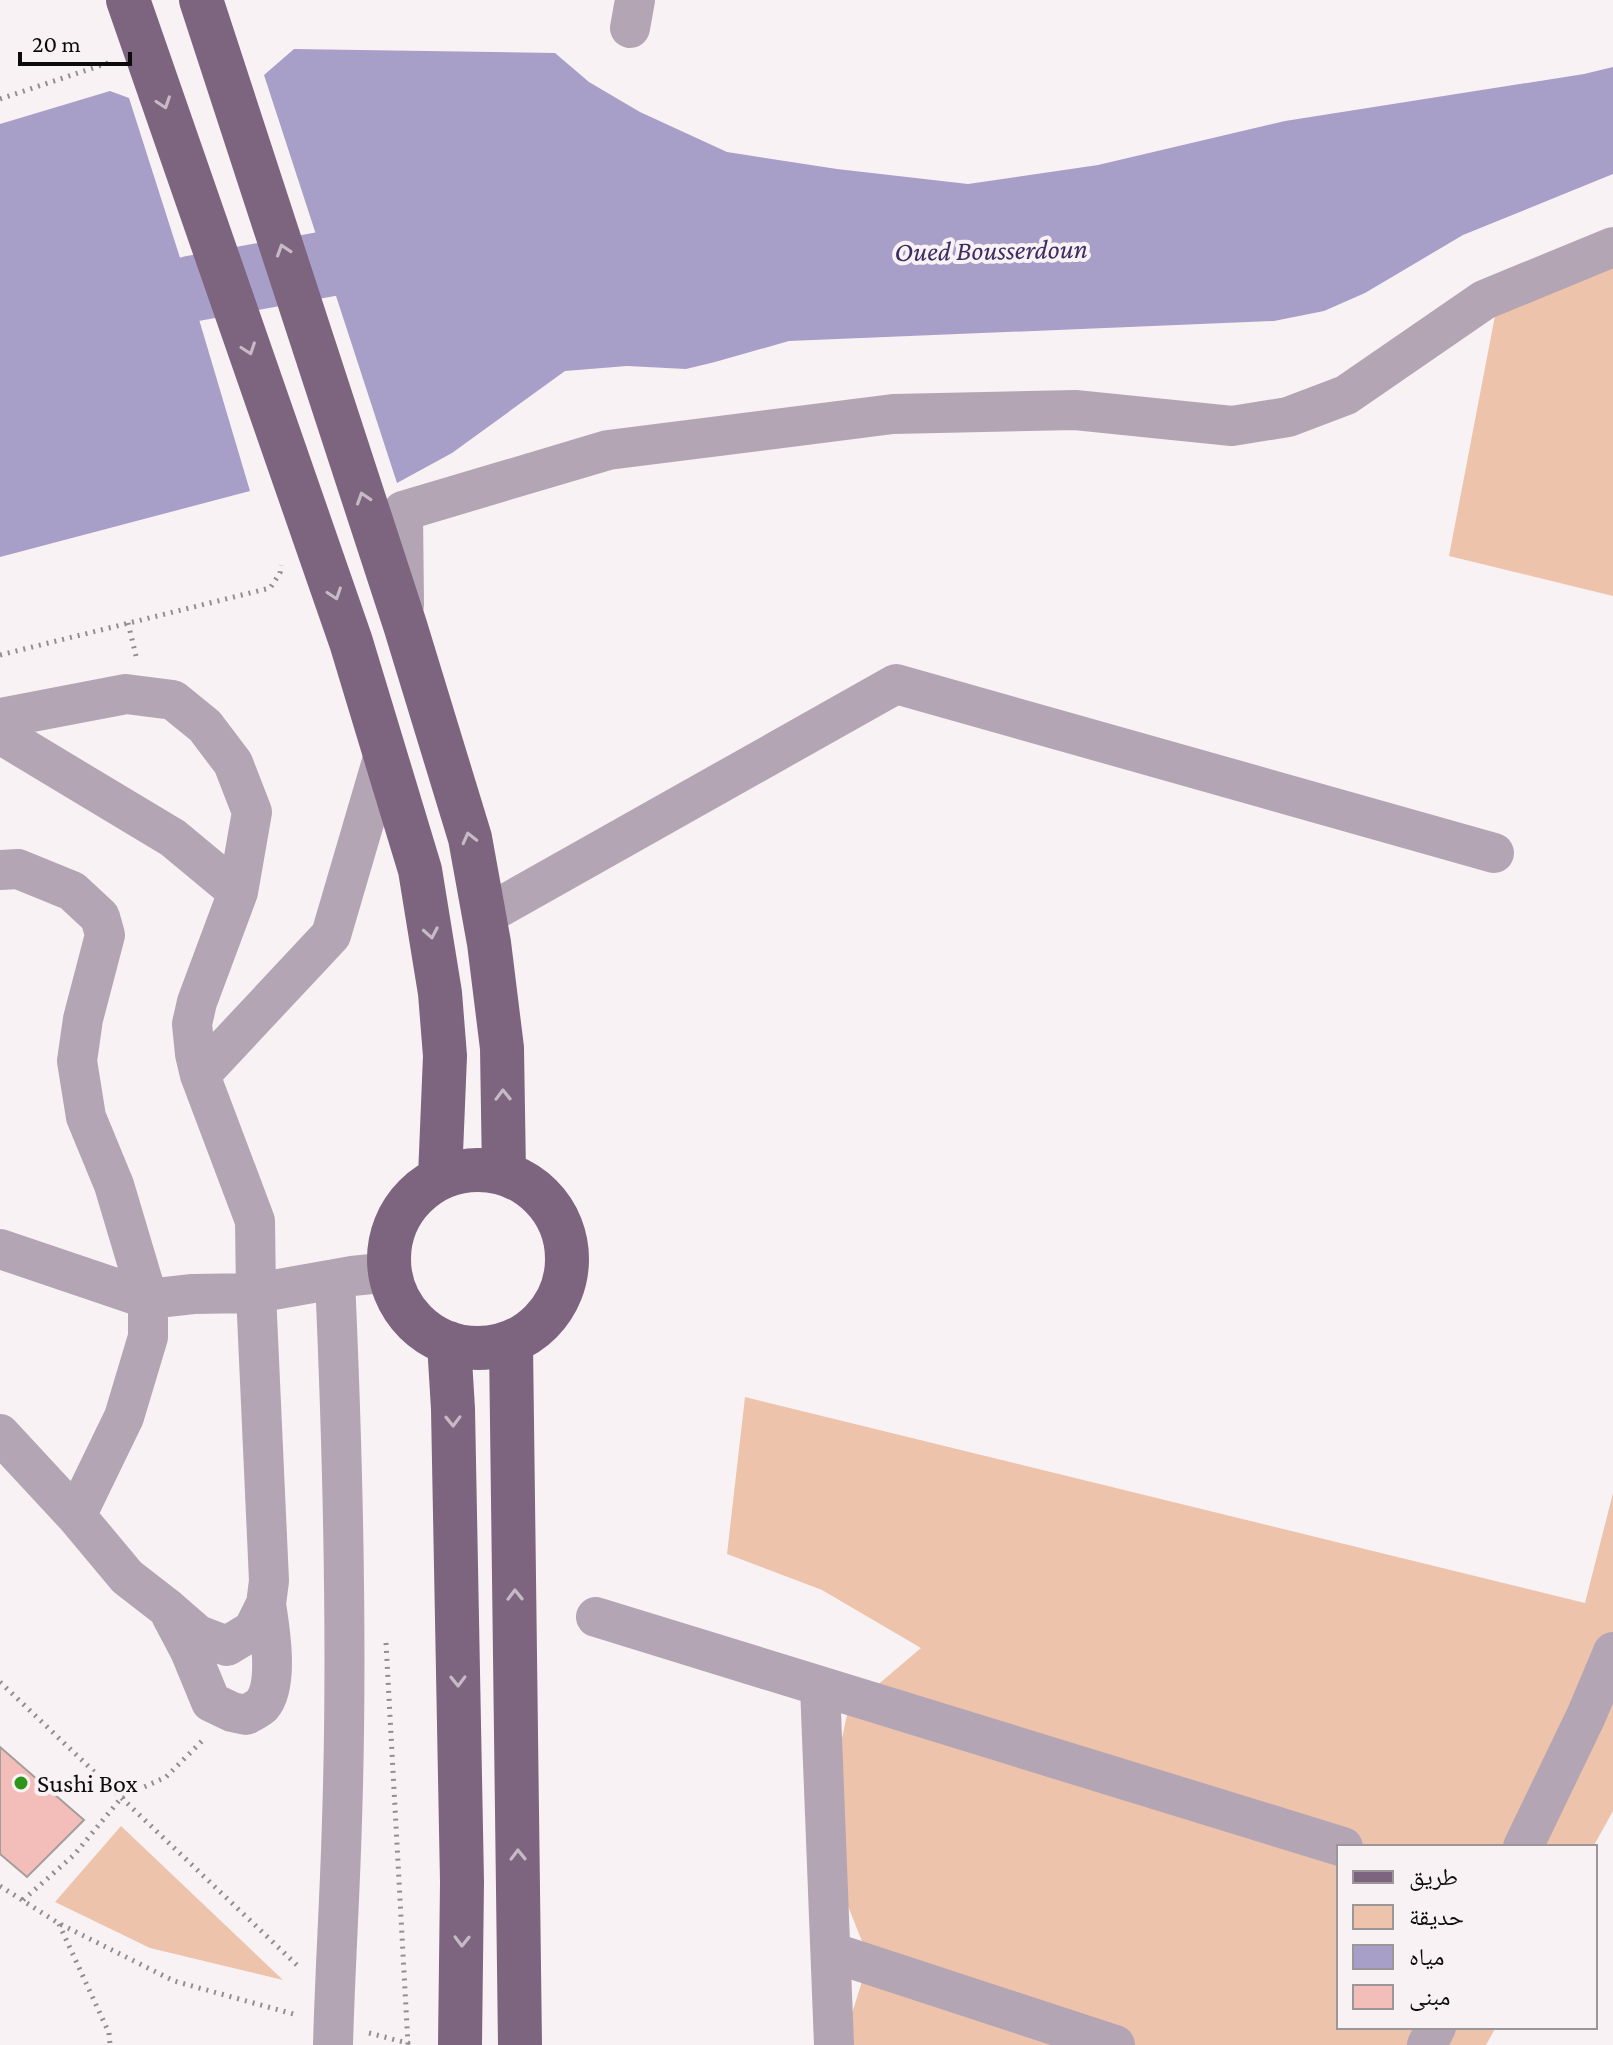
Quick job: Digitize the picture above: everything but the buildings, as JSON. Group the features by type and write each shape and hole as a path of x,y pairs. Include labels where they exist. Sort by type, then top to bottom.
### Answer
{"main road":[{"path":"201,0 405,625 470,838 502,1048 504,1173"},
{"path":"128,2 351,642 420,870 440,993 445,1056 440,1177"},
{"path":"472,1169 504,1173 532,1187 559,1218 566,1237 568,1268 560,1299 538,1327 511,1344 494,1348 462,1348 433,1337 409,1316 393,1289 388,1256 394,1226 414,1195 440,1177 472,1169"},
{"path":"449,1343 461,1794 460,2045"},
{"path":"511,1344 520,2045"}],"street":[{"path":"405,625 403,511 608,450 893,414 1075,410 1232,426 1288,417 1346,395 1484,300 1613,247"},
{"path":"484,916 896,684 1494,853"},
{"path":"0,718 126,694 173,700 205,726 233,763 252,812 238,892 197,1002 192,1024 200,1075 255,1221 269,1581 266,1604 272,1643 270,1688 261,1706 246,1715 211,1702 190,1651 167,1608"},
{"path":"0,734 173,838 238,892"},
{"path":"200,1075 331,935 385,751"},
{"path":"0,870 18,869 72,891 100,917 105,935 83,1019 77,1061 86,1117 114,1185 148,1299 148,1337 124,1417 76,1516"},
{"path":"0,1249 148,1299 193,1294 256,1293 391,1272"},
{"path":"334,2023 343,1820 345,1636 343,1453 335,1279"},
{"path":"0,1434 127,1577 198,1635 227,1646 253,1630 266,1604"},
{"path":"596,1617 1337,1845"},
{"path":"1524,1845 1613,1652"},
{"path":"820,1686 834,2045"},
{"path":"831,1952 1115,2045"}],"path":[{"path":"0,99 119,59"},
{"path":"0,655 270,588 280,573 282,560"},
{"path":"1,1684 122,1797 334,2023"},
{"path":"23,1900 74,1855 122,1797 166,1777 232,1712"},
{"path":"0,1886 58,1923 174,1981 415,2045"},
{"path":"58,1923 109,2033 110,2045"}],"green space":[{"path":"1613,231 1613,596 1449,556 1502,279"},
{"path":"745,1397 1585,1603 1613,1493 1613,1811 1594,1845 1337,1845 1337,2029 1495,2029 1486,2045 842,2045 869,1959 821,1838 848,1710 921,1648 822,1590 727,1554"},
{"path":"121,1826 283,1980 150,1948 55,1902"}],"water":[{"name":"Oued Bousserdoun","path":"294,49 555,53 589,82 640,112 727,152 968,184 1098,165 1285,121 1613,67 1613,174 1463,235 1365,293 1324,311 1274,321 789,341 686,369 627,366 565,371 452,453 397,483 264,75"},
{"path":"110,91 129,98 250,491 0,557 0,124"}],"waterway":[{"path":"190,289 414,248"}],"place":[{"name":"Sushi Box","path":"21,1783"}]}
